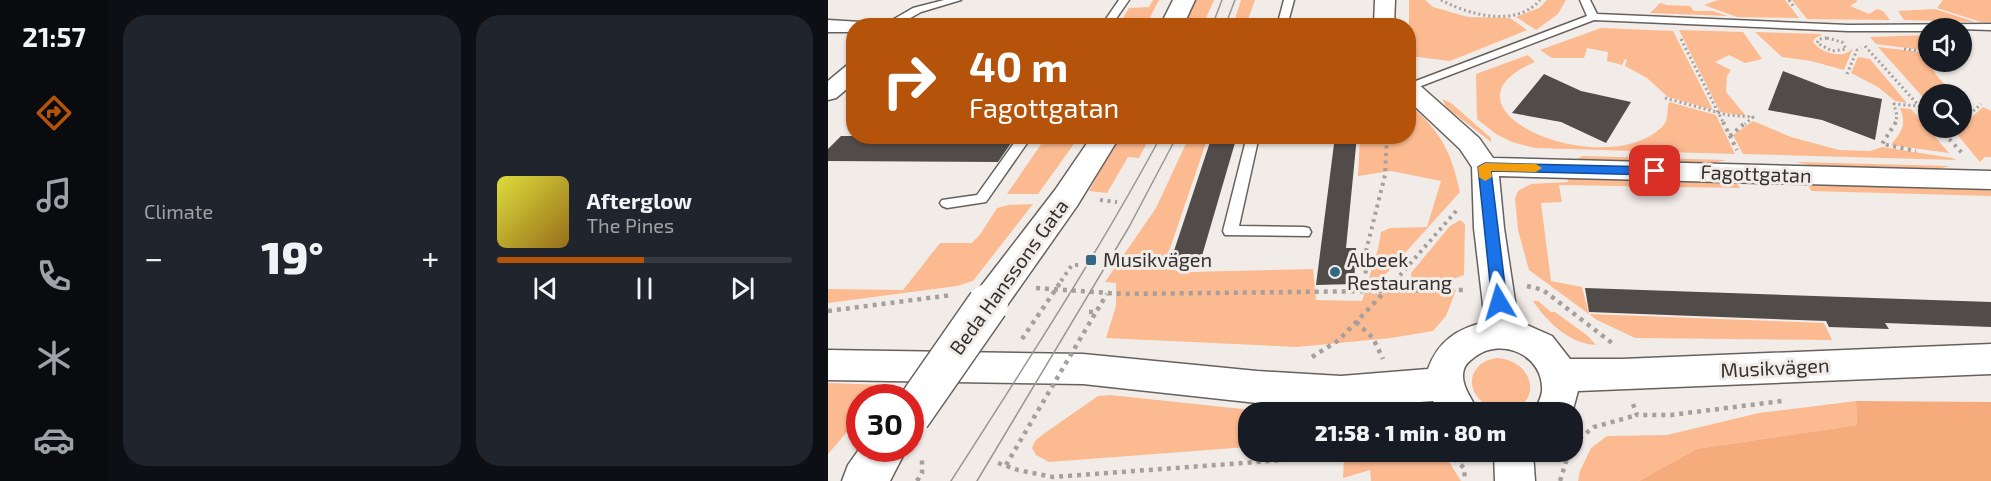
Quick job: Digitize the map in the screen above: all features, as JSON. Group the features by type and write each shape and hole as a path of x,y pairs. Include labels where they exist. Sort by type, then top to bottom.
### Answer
{"street":[{"path":"1175,18 1184,0"},
{"path":"1384,18 1385,0"},
{"path":"828,26 846,26"},
{"path":"828,93 846,78"},
{"path":"1416,94 1470,144 1485,167 1503,333"},
{"name":"Beda Hanssons Gata","path":"924,403 976,299 1066,198 1101,144"},
{"name":"Fagottgatan","path":"1485,167 1991,180"},
{"path":"828,365 1083,369 1257,387 1452,398 1445,372 1449,360 1461,346 1477,336 1503,333 1524,338 1542,349 1549,357 1558,375 1560,398 1558,402"},
{"name":"Musikvägen","path":"1558,375 1622,375 1991,359"},
{"name":"Beda Hanssons Gata","path":"864,481 883,462"},
{"path":"1514,462 1515,481"}],"lane":[{"path":"902,18 917,10 956,0"},
{"path":"1112,18 1124,0"},
{"path":"1284,18 1289,0"},
{"path":"1585,0 1593,17"},
{"path":"1416,84 1593,17 1848,28 1991,27"},
{"path":"947,203 981,199 1020,144"},
{"path":"1251,144 1230,231 1304,232"}],"path":[{"path":"1441,0 1454,8 1510,16 1540,0"},
{"path":"1673,22 1748,174"},
{"path":"1848,28 1918,105"},
{"path":"1847,74 1857,50 1864,46"},
{"path":"1665,98 1718,113 1753,117 1730,136"},
{"path":"1882,144 1894,130 1897,122 1894,104 1918,106"},
{"path":"1972,112 1981,104"},
{"path":"1366,294 1365,255 1385,175 1387,144"},
{"path":"1102,200 1117,202"},
{"path":"1306,360 1324,353 1384,294 1458,209 1461,201"},
{"path":"1017,347 1072,265 1079,265"},
{"path":"1032,288 1070,294 1384,294"},
{"path":"1006,465 1108,294"},
{"path":"828,311 976,299"},
{"path":"1089,312 1096,312"},
{"path":"1062,350 1085,351"},
{"path":"1583,432 1605,422 1637,415"},
{"path":"917,481 922,473 922,462"},
{"path":"998,463 1053,477 1257,462"},
{"path":"1458,462 1464,468 1465,481"},
{"path":"1560,481 1566,462"}],"shaded area":[{"path":"1153,0 1159,0 1150,18 1123,18 1129,8 1149,7"},
{"path":"1192,0 1214,0 1206,18 1183,18"},
{"path":"1241,0 1255,0 1249,18 1235,18"},
{"path":"1409,0 1425,0 1433,7 1468,17 1510,18 1527,30 1450,61 1416,57 1416,18 1409,18"},
{"path":"1547,0 1566,0 1558,14 1536,30 1516,17 1539,8"},
{"path":"1718,0 1785,0 1799,18 1737,17 1704,5"},
{"path":"1792,0 1855,0 1858,1 1850,6 1869,14 1877,9 1883,11 1890,20 1807,19"},
{"path":"1943,0 1991,0 1991,22 1981,22 1937,8"},
{"path":"1660,3 1690,6 1694,11 1713,11 1728,16 1650,13"},
{"path":"1935,9 1963,18 1904,20 1898,11"},
{"path":"1601,28 1673,31 1713,110 1668,97 1647,78 1625,66 1627,59 1622,65 1607,61 1608,52 1587,48 1584,58 1552,58 1540,50"},
{"path":"1679,30 1743,32 1762,59 1745,63 1729,55 1715,62 1731,70 1727,76 1726,92 1746,116 1720,112"},
{"path":"1755,32 1820,34 1822,35 1815,38 1813,42 1821,49 1833,54 1844,54 1853,48 1844,70 1811,61 1782,57"},
{"path":"1918,35 1918,50 1876,44 1870,37"},
{"path":"1878,47 1918,52 1918,72 1935,72 1945,84 1918,84 1918,92"},
{"path":"1528,55 1535,62 1506,80 1500,100 1511,118 1535,133 1567,144 1602,147 1635,142 1662,127 1666,121 1669,102 1716,115 1735,154 1535,148 1512,142 1496,134 1477,119 1476,74"},
{"path":"1858,57 1870,59 1907,103 1895,101 1878,87 1851,73"},
{"path":"1442,99 1451,103 1491,138 1491,142 1447,108"},
{"path":"1983,107 1991,111 1991,157 1985,157 1980,162 1960,138 1972,138 1972,117"},
{"path":"1900,108 1911,109 1918,117 1918,138 1936,138 1949,153 1891,145 1902,128 1903,119"},
{"path":"1416,110 1443,143 1453,165 1460,192 1368,294 1456,290 1446,316 1433,331 1391,338 1297,347 1106,338 1116,306 1116,283 1105,282 1156,208 1186,144 1206,144 1163,269 1190,272 1313,269 1316,300 1362,301 1381,232 1390,228 1427,227 1441,181 1391,171 1358,176 1360,144 1416,144"},
{"path":"1753,121 1791,137 1839,150 1870,151 1882,147 1956,160 1743,154 1733,135"},
{"path":"1041,144 1074,144 1038,194 1007,194"},
{"path":"1115,144 1146,144 1139,158 1128,157 1107,193 1089,191"},
{"path":"1583,156 1726,160 1709,164 1575,160"},
{"path":"1796,162 1950,166 1934,170 1817,167"},
{"path":"1567,177 1736,182 1740,188 1559,185 1562,202 1541,203 1551,281 1582,287 1589,314 1824,323 1832,340 1635,338 1597,320 1529,270 1518,230 1515,198 1518,191 1531,184 1568,182"},
{"path":"1808,184 1981,189 1991,191 1991,196 1811,191"},
{"path":"1033,204 973,281 957,286 828,303 828,289 903,290 940,243 972,243 997,208"},
{"path":"1460,220 1465,224 1464,275 1456,278 1412,281 1411,273 1450,226"},
{"path":"1533,301 1538,301 1551,312 1555,312 1588,336 1596,345 1586,344 1568,336 1545,316"},
{"path":"1490,359 1511,361 1522,368 1528,377 1530,386 1529,396 1524,402 1482,402 1478,398 1473,388 1473,376 1479,366"},
{"path":"828,383 858,384 846,384 846,433 828,454"},
{"path":"1110,395 1238,409 1238,448 1049,462 1036,455 1032,448 1035,441 1098,396"},
{"path":"1856,401 1857,425 1696,449 1639,481 1578,481 1580,471 1591,448 1607,436 1667,435 1759,413"},
{"path":"1856,401 1991,402 1991,481 1639,481 1696,449 1857,425"},
{"path":"1344,462 1449,462 1461,481 1371,481 1370,470 1343,478"}],"building":[{"path":"1783,71 1827,88 1882,99 1875,140 1822,120 1768,110"},
{"path":"1544,74 1581,91 1631,102 1606,143 1561,122 1512,113"},
{"path":"841,136 846,136 846,144 1010,144 998,162 828,161 828,149"},
{"path":"1209,144 1235,144 1199,266 1169,266"},
{"path":"1334,144 1356,144 1346,248 1356,248 1354,284 1316,285"},
{"path":"1585,288 1991,302 1991,327 1885,323 1889,329 1829,327 1826,321 1589,312"}],"tram line":[{"path":"1215,18 1222,0"},
{"path":"1228,18 1235,0"},
{"path":"951,481 1086,267 1157,144"},
{"path":"977,481 1129,227 1173,144"}],"slow traffic":[{"path":"1485,177 1485,167 1536,168"}],"place":[{"name":"Musikvägen","path":"1091,260"},
{"name":"Albeek Restaurang","path":"1335,272"}],"route":[{"path":"1499,302 1485,167 1655,171"}]}
